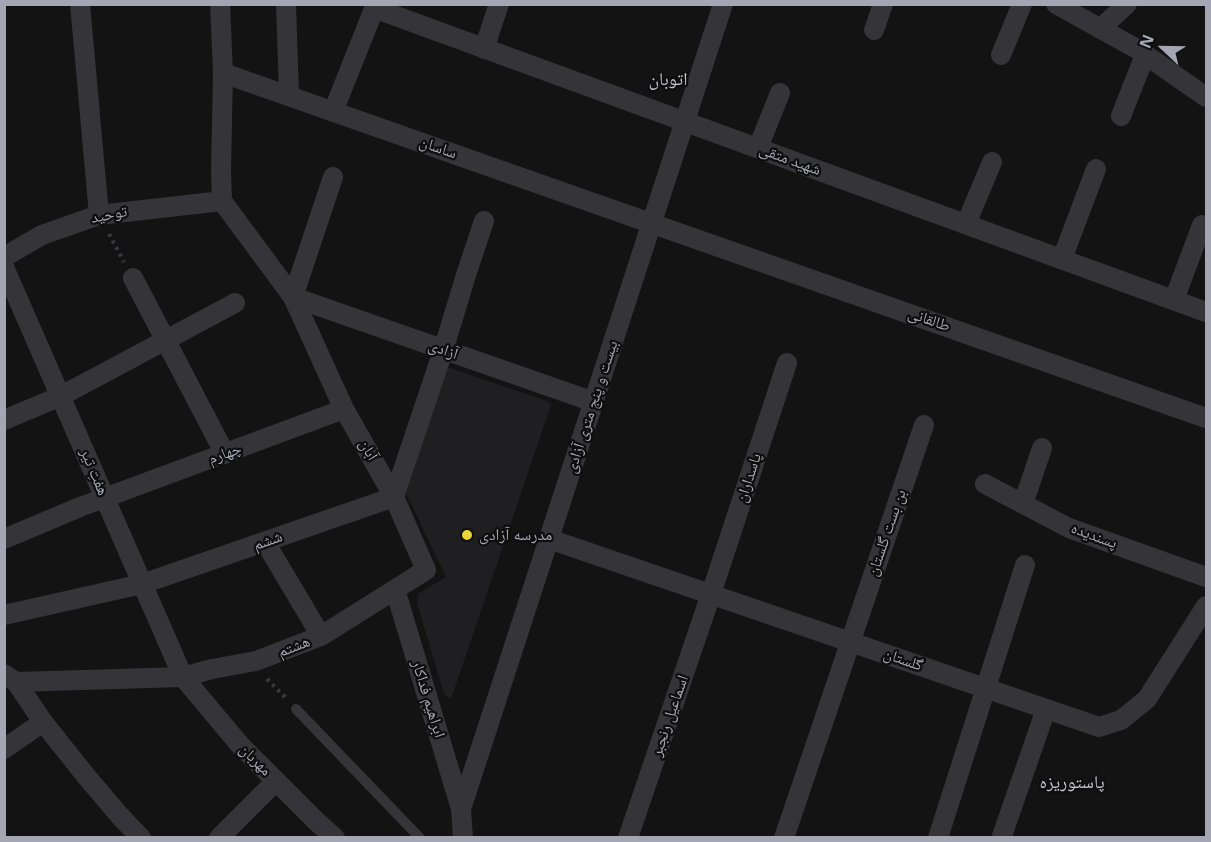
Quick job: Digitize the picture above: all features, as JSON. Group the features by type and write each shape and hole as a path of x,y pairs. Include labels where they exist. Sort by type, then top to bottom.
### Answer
{"street":[{"path":"80,4 99,214"},
{"path":"220,4 223,73 222,201"},
{"path":"286,4 289,96"},
{"path":"484,49 499,4"},
{"name":"بیست و پنج متری آزادی","path":"462,809 723,4"},
{"path":"874,30 883,4"},
{"path":"1001,55 1022,4"},
{"path":"1056,4 1145,55 1206,97"},
{"path":"1100,29 1127,4"},
{"path":"333,112 375,6"},
{"name":"شهید متقی","path":"375,6 484,49 1206,312"},
{"path":"1121,116 1145,55"},
{"name":"ساسان","path":"223,73 652,223"},
{"path":"758,148 780,93"},
{"path":"966,224 992,162"},
{"path":"1062,259 1096,169"},
{"path":"293,297 333,177"},
{"name":"توحید","path":"4,257 42,235 99,214 222,201"},
{"name":"آبان","path":"222,201 293,297 344,409 394,497 426,570 395,589"},
{"path":"394,497 484,221"},
{"name":"طالقانی","path":"652,223 1206,418"},
{"path":"1174,300 1202,225"},
{"name":"هفتِ تیر","path":"4,267 183,677"},
{"path":"133,278 225,454"},
{"name":"آزادی","path":"293,297 594,402"},
{"path":"4,420 61,396 235,303"},
{"name":"پاسداران","path":"711,594 787,363"},
{"name":"چهارم","path":"4,539 80,507 344,409"},
{"name":"بن بست گلستان","path":"784,837 924,425"},
{"path":"1023,504 1042,448"},
{"name":"پسندیده","path":"986,484 1069,528 1206,577"},
{"name":"ششم","path":"4,615 142,584 394,497"},
{"name":"گلستان","path":"549,539 1099,727 1121,720 1147,699 1206,606"},
{"path":"265,542 321,636"},
{"path":"938,837 1025,565"},
{"name":"هشتم","path":"10,678 183,677 253,662 321,636 395,589"},
{"name":"ابراهیم فداکار","path":"395,589 462,809"},
{"name":"اسماعیل رنجبر","path":"628,837 711,594"},
{"name":"مهربان","path":"183,677 240,745 335,837"},
{"path":"10,678 120,816 141,837"},
{"path":"1002,836 1046,709"},
{"path":"4,749 43,722"},
{"path":"219,837 276,782"},
{"path":"462,809 463,837"}],"lane":[{"path":"296,709 420,837"}],"path":[{"path":"99,214 133,278"},
{"path":"253,662 296,709"}],"shaded area":[{"name":"مدرسه آزادی","path":"447,367 547,401 551,405 451,699 444,694 417,603 418,594 446,577 406,493"}],"place":[{"name":"مدرسه آزادی","path":"467,535"}],"district":[{"name":"اتوبان","path":"668,80"},
{"name":"پاستوریزه","path":"1072,783"}]}
